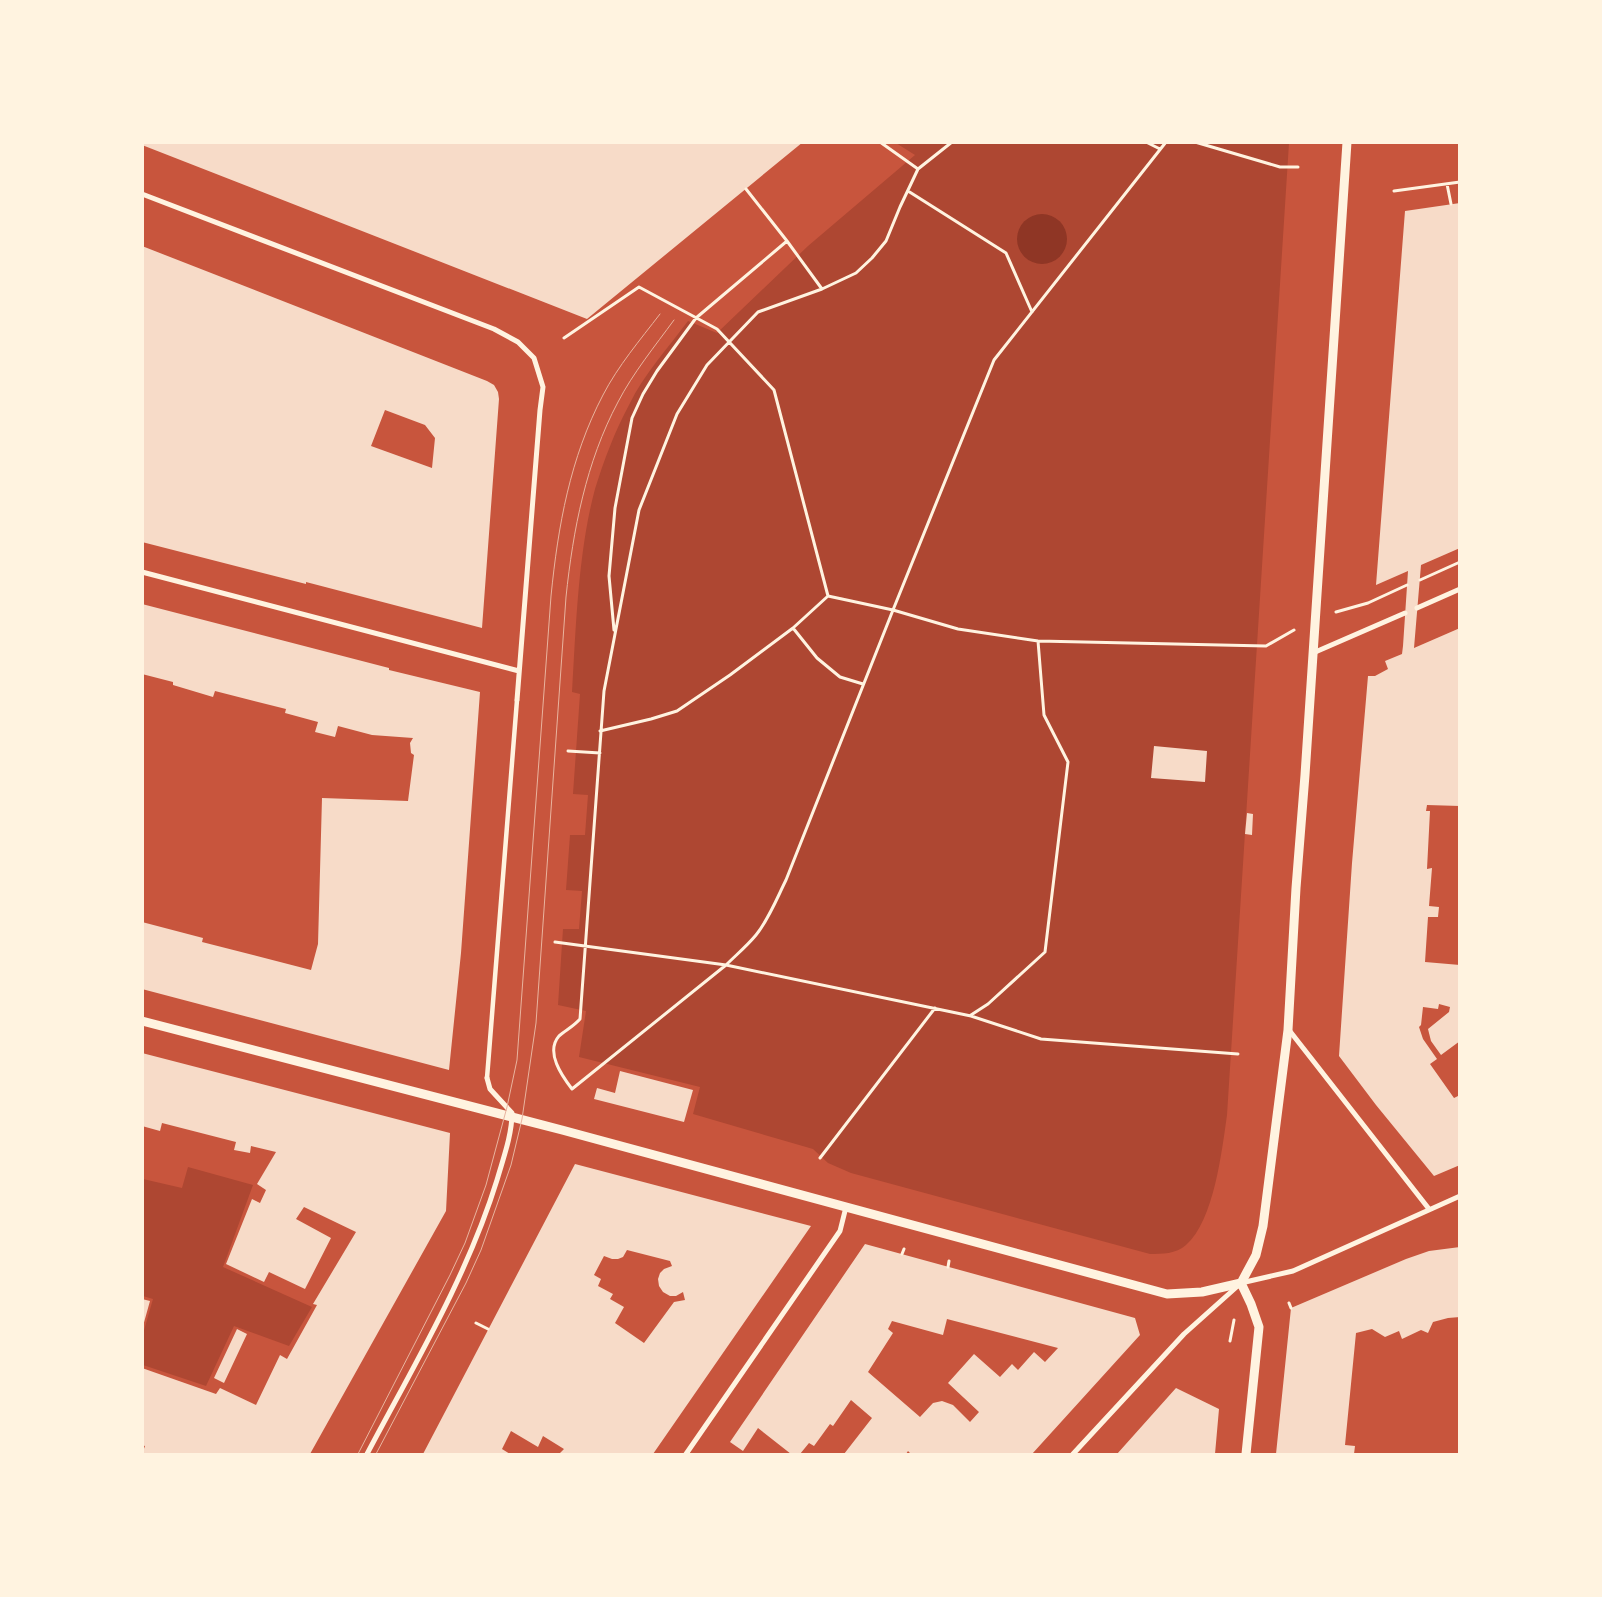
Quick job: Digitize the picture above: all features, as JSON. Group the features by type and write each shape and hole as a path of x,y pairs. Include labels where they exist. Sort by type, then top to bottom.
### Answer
{"street":[{"path":"1073,1454 1184,1334 1241,1283 1256,1255 1263,1226 1288,1030 1347,142"},
{"path":"142,194 494,329 518,342 534,358 544,386 540,410 516,700 487,1078 490,1089 512,1113 512,1117 497,1179 474,1245 459,1280 367,1454"},
{"path":"142,572 519,671"},
{"path":"1417,608 1460,589"},
{"path":"1313,653 1405,613"},
{"path":"142,1021 512,1117 1167,1294 1202,1292 1293,1271 1460,1196"},
{"path":"1288,1030 1429,1209"},
{"path":"686,1454 840,1231 846,1207"},
{"path":"1241,1283 1259,1327 1246,1454"}],"path":[{"path":"880,142 918,169"},
{"path":"952,142 918,169 886,241 856,273 822,289 758,312 707,365 677,414 638,510 604,691 580,1019 555,1042 554,1054 556,1063 572,1089 726,964 757,933 786,880 994,360 1166,142"},
{"path":"1146,142 1160,149"},
{"path":"1195,142 1280,167 1298,167"},
{"path":"1394,191 1460,182"},
{"path":"1447,184 1451,204"},
{"path":"746,189 822,289"},
{"path":"908,192 1006,252 1032,312"},
{"path":"615,635 609,576 615,508 632,418 643,394 657,371 696,318 787,241"},
{"path":"564,338 639,287 717,329 774,390 828,596"},
{"path":"1420,580 1460,562"},
{"path":"1368,603 1407,585"},
{"path":"828,596 893,610 958,629 1038,641 1266,646"},
{"path":"600,730 677,712 793,628 828,596"},
{"path":"793,628 817,658 840,677 863,684"},
{"path":"971,1016 988,1004 1045,952 1068,762 1044,715 1038,641"},
{"path":"568,751 600,753"},
{"path":"555,942 726,964 971,1016 1041,1039 1238,1054"},
{"path":"820,1158 935,1008"},
{"path":"902,1254 904,1249"},
{"path":"948,1267 949,1262"},
{"path":"1289,1303 1290,1308"},
{"path":"476,1322 488,1330"}],"shaded area":[{"path":"896,143 1289,143 1227,1115 1215,1184 1204,1219 1196,1234 1186,1245 1173,1252 1150,1254 851,1173 828,1163 813,1149 693,1114 700,1087 579,1057 586,1011 558,1005 563,929 579,929 582,891 566,890 570,835 585,835 588,795 573,794 580,694 572,692 581,564 589,513 610,446 635,394 688,321 717,333 808,246 915,155"},
{"path":"1037,214 1047,214 1060,221 1067,234 1067,244 1060,257 1047,264 1037,264 1028,260 1021,253 1017,244 1017,234 1021,225 1028,218"},
{"path":"188,1167 253,1185 223,1267 312,1307 289,1346 234,1326 206,1386 143,1365 143,1334 153,1299 143,1296 143,1179 182,1188"}],"building":[{"path":"142,142 803,142 587,319 142,145"},
{"path":"1460,203 1460,548 1421,565 1414,648 1460,628 1460,806 1427,805 1426,811 1430,811 1427,869 1432,868 1429,906 1439,907 1438,917 1428,917 1425,962 1460,965 1460,1041 1441,1055 1431,1041 1428,1029 1449,1012 1450,1007 1439,1004 1438,1009 1423,1007 1421,1025 1419,1027 1423,1039 1437,1059 1430,1064 1454,1098 1460,1095 1460,1165 1434,1176 1339,1056 1352,863 1368,676 1375,676 1388,669 1385,661 1402,654 1403,646 1408,571 1376,585 1405,211"},
{"path":"142,246 487,381 494,385 498,392 482,628 142,542","holes":["385,410 425,425 435,438 432,468 371,446"]},
{"path":"142,604 389,668 389,670 480,692 461,953 449,1070 142,989 142,922 203,938 202,942 311,970 318,944 322,798 408,801 414,755 411,753 410,743 413,738 372,735 338,726 335,737 315,732 318,722 285,713 286,709 215,691 213,697 173,685 173,682 142,674"},
{"path":"1154,746 1207,751 1205,782 1151,778"},
{"path":"1247,813 1253,814 1252,835 1245,834"},
{"path":"142,1053 450,1133 446,1211 310,1454 142,1454 145,1446 142,1445 142,1368 216,1394 220,1388 256,1405 280,1355 287,1359 317,1305 313,1304 356,1232 304,1207 296,1219 331,1238 305,1289 269,1272 264,1282 226,1264 252,1199 260,1203 266,1190 257,1184 276,1152 251,1146 250,1153 234,1150 236,1142 162,1123 160,1131 142,1126 144,1118 142,1118"},
{"path":"620,1071 693,1090 684,1122 594,1099 597,1088 615,1093"},
{"path":"575,1164 811,1226 653,1454 559,1454 564,1449 543,1436 538,1447 511,1431 502,1449 510,1454 423,1454","holes":["627,1250 670,1261 672,1266 660,1273 658,1279 659,1286 663,1292 670,1296 676,1296 683,1292 685,1300 674,1302 644,1343 615,1323 624,1307 610,1299 613,1294 598,1286 601,1279 594,1275 604,1256 618,1259 623,1257"]},
{"path":"865,1244 1135,1318 1140,1335 1032,1454 911,1454 908,1451 906,1454 844,1454 872,1418 851,1400 833,1426 830,1424 814,1446 809,1443 800,1454 791,1454 758,1428 743,1451 730,1442","holes":["947,1319 1058,1348 1045,1362 1034,1352 1018,1370 1012,1364 1000,1377 974,1354 948,1383 979,1412 970,1422 953,1405 942,1401 933,1403 920,1417 868,1372 893,1333 888,1329 892,1321 943,1335"]},
{"path":"1460,1247 1460,1317 1433,1322 1428,1333 1421,1330 1402,1339 1399,1331 1385,1337 1372,1329 1356,1333 1345,1445 1355,1446 1354,1454 1276,1454 1291,1308 1406,1259 1429,1251"},
{"path":"142,1299 150,1301 143,1326 142,1326"},
{"path":"237,1329 247,1334 224,1383 214,1378"},
{"path":"1176,1388 1219,1409 1215,1454 1117,1454"}],"tram line":[{"path":"358,1454 465,1243 486,1185 507,1107 517,1060 551,596 562,518 567,493 582,443 603,395 622,363 660,314"},
{"path":"376,1454 466,1283 481,1250 511,1165 522,1119 536,1023 566,597 577,522 597,448 618,402 644,360 674,320"}]}
